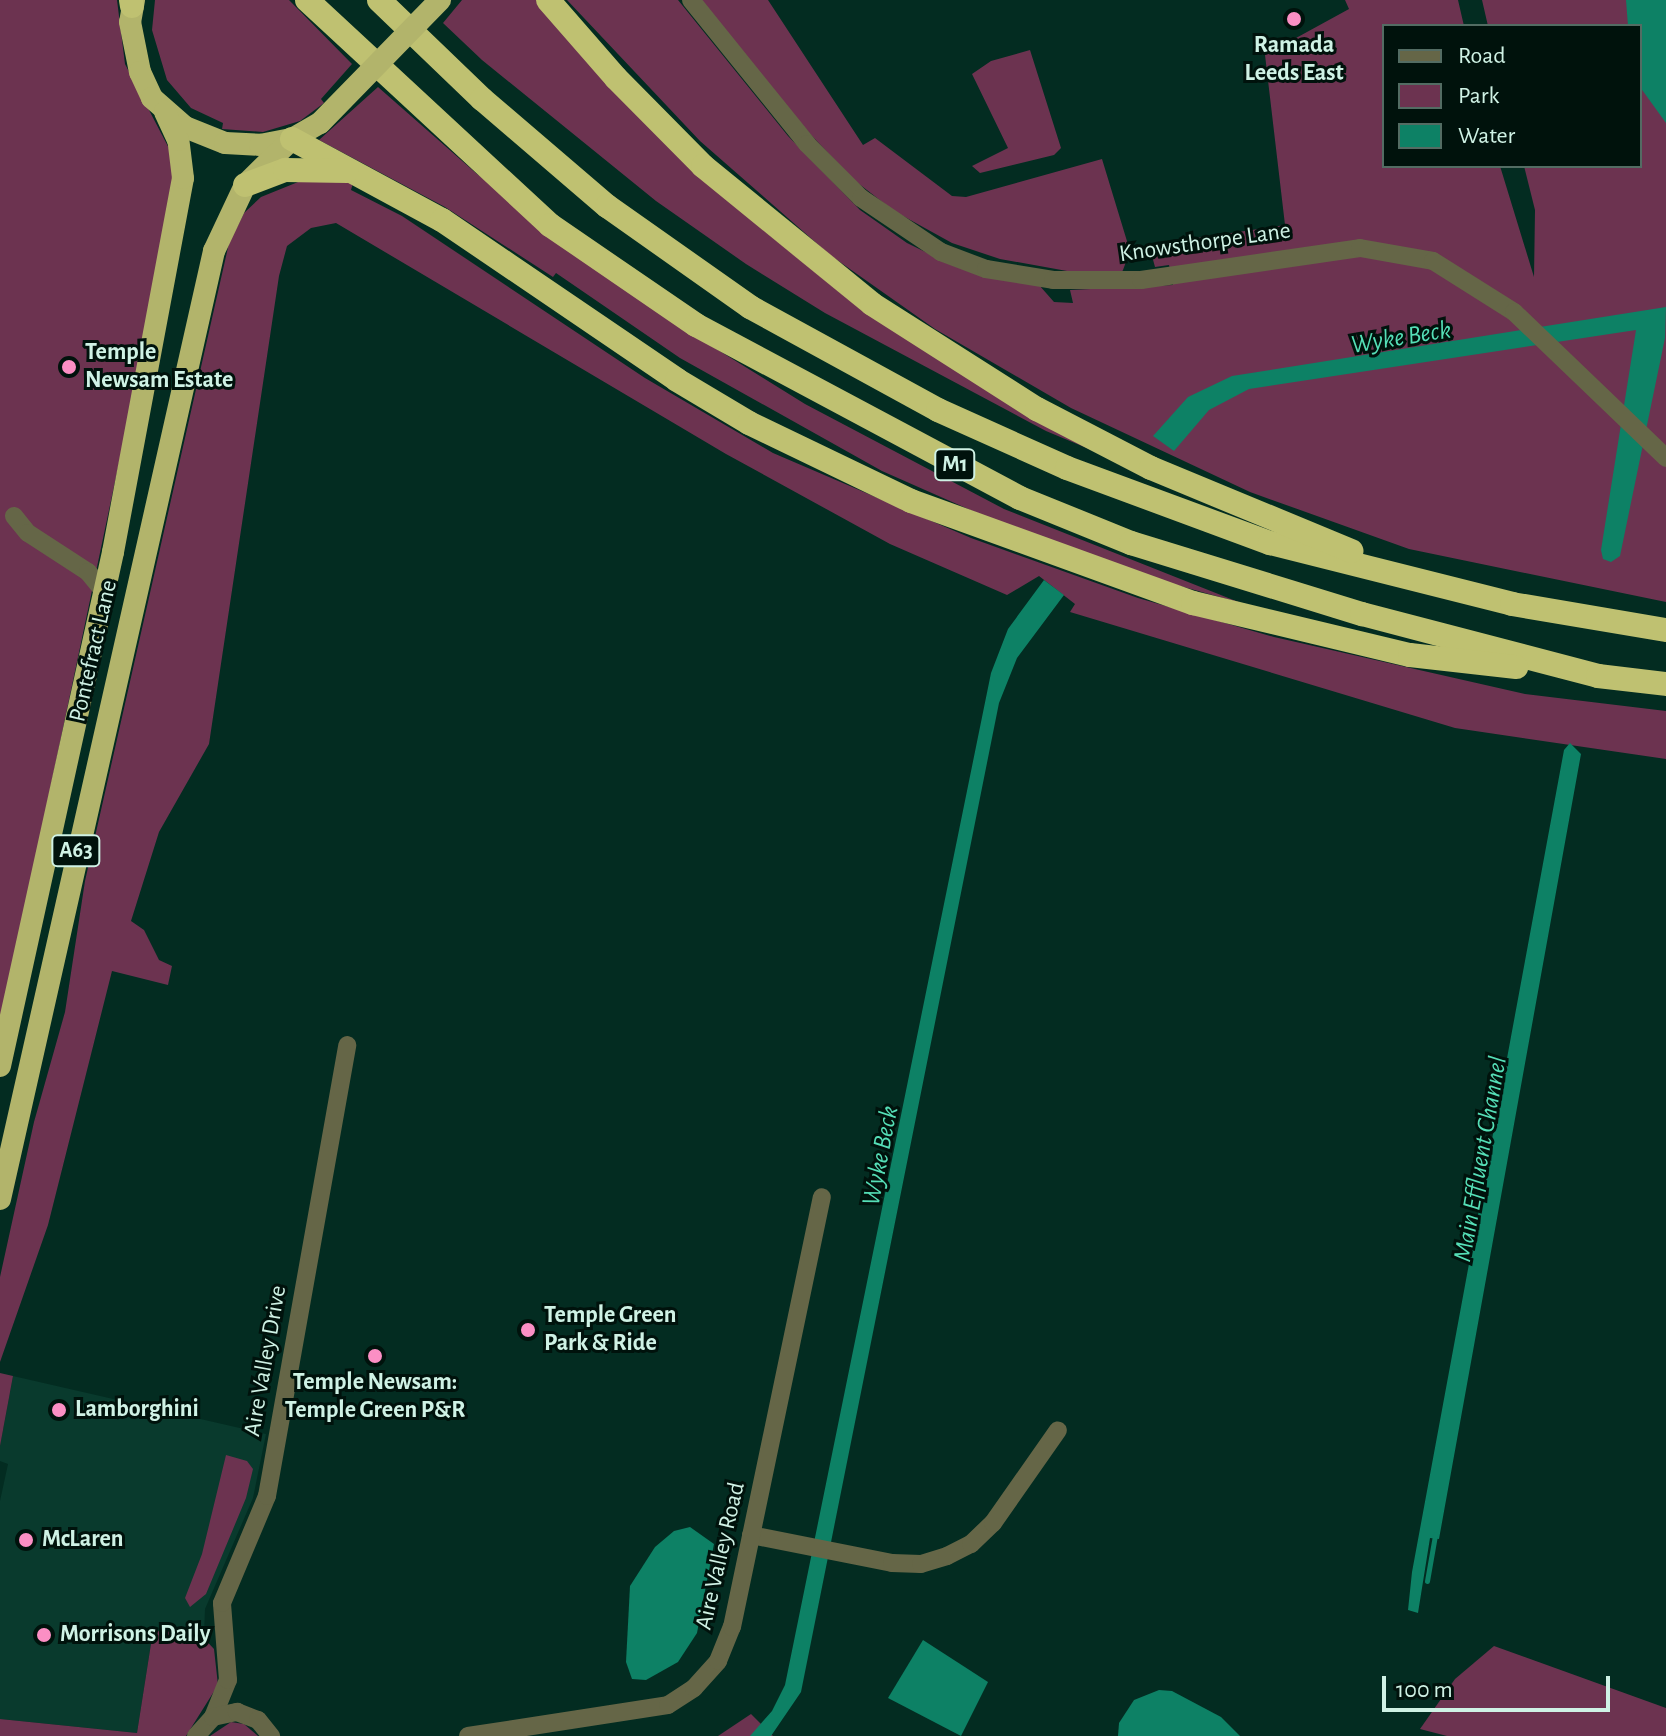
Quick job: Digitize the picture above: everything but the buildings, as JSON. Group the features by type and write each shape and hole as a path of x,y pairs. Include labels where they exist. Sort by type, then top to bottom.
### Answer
{"highway":[{"name":"M1","path":"307,0 550,225 696,325 833,402 1020,498 1131,543 1362,614 1598,676 1666,684"},
{"name":"M1","path":"379,0 482,99 607,206 750,307 833,356 1067,468 1270,543 1570,616 1666,630"},
{"path":"165,112 185,127 225,143 260,145 292,139 320,123 440,0"},
{"name":"M1","path":"548,0 616,78 703,166 872,304 954,359 1037,409 1151,468 1424,582"},
{"name":"Pontefract Lane","path":"0,1066 113,552 183,178 178,140 140,72 132,45 132,2"},
{"path":"292,139 442,220 664,372 749,423 911,501 1062,560 1193,603 1410,655 1598,676"},
{"name":"Pontefract Lane","path":"0,1199 214,251 245,185 292,139"},
{"path":"245,185 285,170 357,172"}],"street":[{"name":"Knowsthorpe Lane","path":"691,0 807,144 861,198 941,252 1014,275 1141,280 1360,248 1433,261 1525,324 1666,458"},
{"path":"14,516 28,533 71,558 104,592"},
{"path":"71,558 113,552"},
{"name":"Aire Valley Drive","path":"248,1714 228,1680 222,1603 267,1496 347,1045"},
{"name":"Aire Valley Road","path":"468,1736 668,1705 694,1688 718,1661 732,1627 822,1197"},
{"path":"751,1535 864,1559 921,1564 971,1544 993,1523 1058,1430"},
{"name":"Aire Valley Drive","path":"213,1717 228,1680"},
{"path":"196,1736 213,1717 248,1714 271,1736"}],"shaded area":[{"path":"13,1376 266,1434 253,1498 205,1609 204,1636 153,1631 137,1733 0,1719 0,1501 8,1464 0,1461 0,1446"}],"green space":[{"name":"Temple Newsam Estate","path":"0,0 117,0 125,64 173,156 175,197 0,1027"},
{"path":"155,0 289,0 352,64 321,99 324,103 300,121 263,132 222,129 223,123 191,108 167,80 152,30"},
{"path":"462,0 540,0 769,234 1199,495 1046,431 825,313 746,264 656,201 482,60 443,23"},
{"path":"567,0 678,0 788,136 860,210 907,243 950,264 1039,285 1054,302 1073,303 1070,290 1173,285 1169,265 1155,267 1149,245 1285,225 1265,55 1349,9 1345,0 1458,0 1464,24 1382,24 1382,168 1501,168 1534,277 1535,210 1524,168 1642,168 1642,24 1488,24 1482,0 1666,0 1666,602 1409,549 1250,492 1071,408 935,329 830,255 700,141"},
{"path":"701,0 768,0 863,145 875,138 952,196 966,197 1102,159 1130,251 1120,275 1078,273 1000,259 952,243 894,211 854,180 812,136 721,31"},
{"path":"1030,50 1061,148 1054,155 980,173 972,166 1008,148 972,74 991,61"},
{"path":"378,87 477,174 697,337 805,404 1004,509 1241,603 1155,579 993,520 882,471 680,358 556,273 553,277 445,207 319,140"},
{"path":"303,180 353,183 351,190 402,216 645,378 773,453 971,538 1138,598 1274,637 1525,694 1666,711 1666,759 1455,728 1070,612 1075,604 1039,576 1007,595 890,544 726,454 336,223 311,228 287,246 279,276 209,744 159,832 131,921 144,930 159,960 172,966 168,985 112,971 48,1225 0,1362 0,1277 34,1122 65,1012 85,881 229,243 244,213 261,197"},
{"path":"0,1373 13,1376 0,1446"},
{"path":"226,1455 247,1461 253,1469 246,1498 206,1594 190,1607 185,1598 202,1554"},
{"path":"153,1631 199,1633 214,1649 218,1685 186,1736 0,1736 0,1719 137,1733"},
{"path":"1494,1646 1666,1708 1666,1736 1447,1736 1420,1729 1455,1679"},
{"path":"751,1714 773,1736 718,1736"},
{"path":"231,1722 244,1724 258,1736 210,1736"}],"water":[{"path":"1626,0 1666,0 1666,123 1642,90 1642,24 1628,24"},
{"path":"1666,307 1665,338 1620,556 1611,562 1603,559 1601,550 1636,330 1249,389 1209,410 1174,451 1153,436 1188,397 1232,376"},
{"path":"1044,580 1064,595 1017,658 999,703 801,1692 771,1736 750,1736 772,1711 785,1685 991,673 1008,629"},
{"path":"1570,743 1581,754 1439,1539 1430,1538 1418,1613 1408,1610 1412,1572 1564,750"},
{"path":"690,1527 714,1544 697,1633 678,1662 646,1680 632,1679 626,1662 630,1586 655,1547 674,1531"},
{"path":"923,1640 988,1682 961,1736 888,1698"},
{"path":"1159,1690 1172,1691 1221,1717 1240,1736 1118,1736 1119,1723 1134,1700"}],"waterway":[{"name":"Main Effluent Channel","path":"1427,1581 1435,1535"}],"place":[{"name":"Ramada Leeds East","path":"1294,19"},
{"name":"Temple Newsam Estate","path":"69,367"},
{"name":"Temple Green Park & Ride","path":"528,1330"},
{"name":"Temple Newsam: Temple Green P&R","path":"375,1356"},
{"name":"Lamborghini","path":"59,1410"},
{"name":"McLaren","path":"26,1540"},
{"name":"Morrisons Daily","path":"44,1635"}],"water label":[{"name":"Wyke Beck","path":"1401,338"},
{"name":"Wyke Beck","path":"881,1156"}]}
